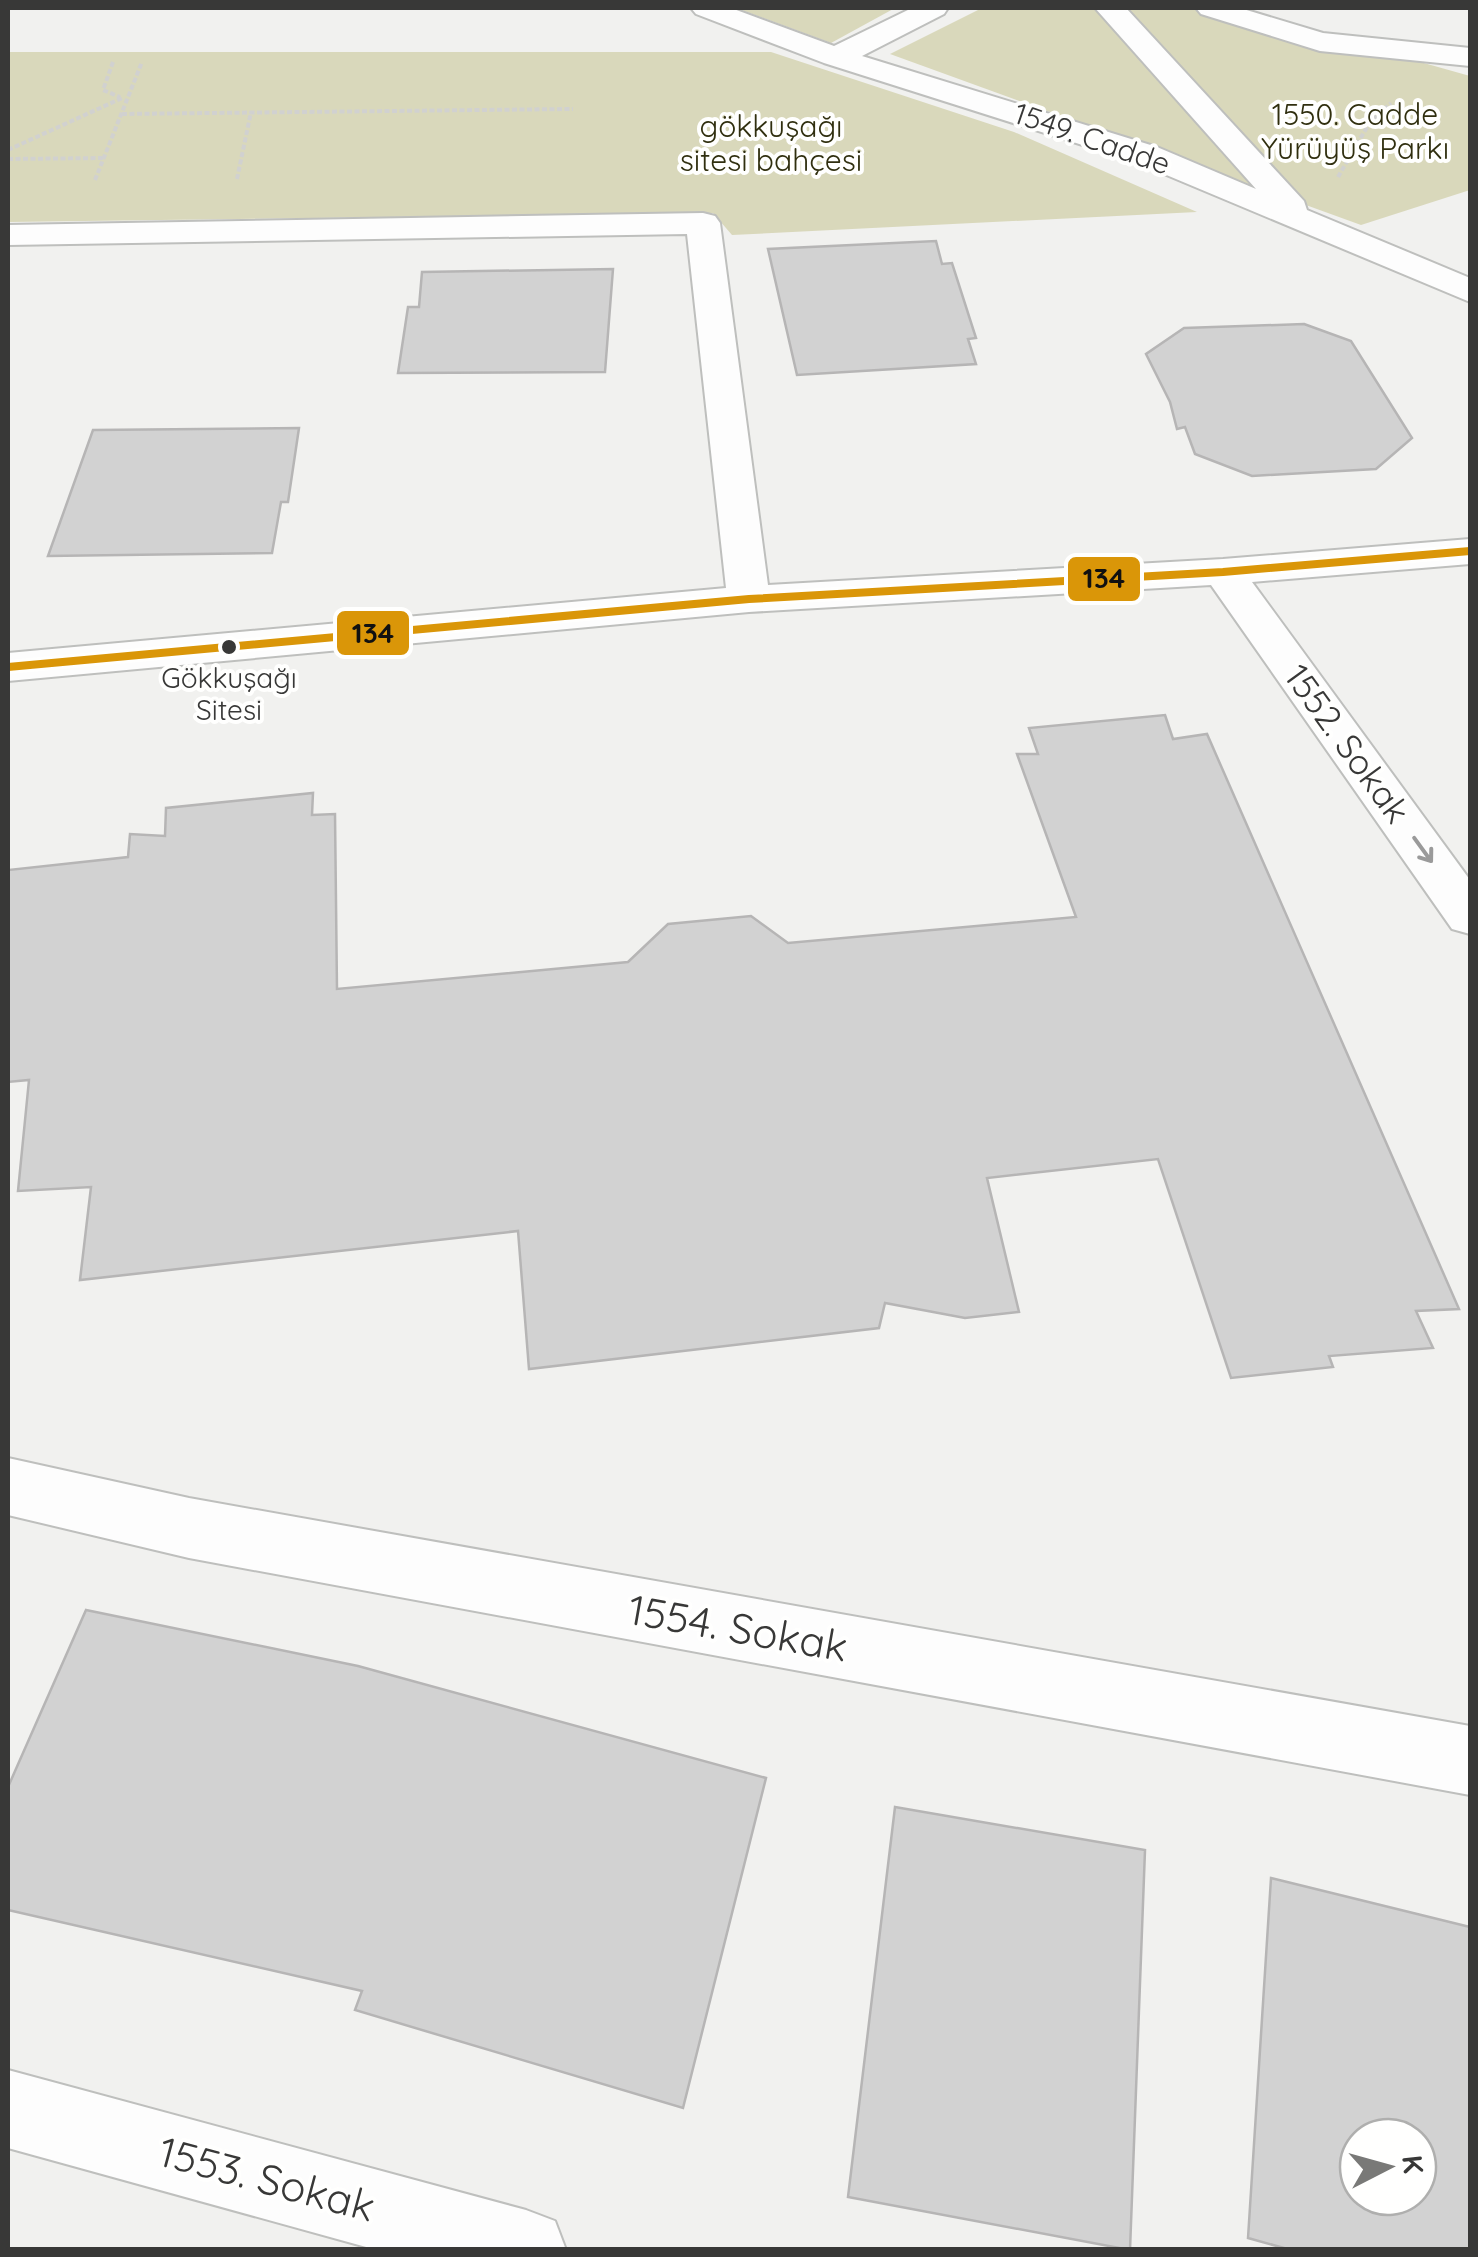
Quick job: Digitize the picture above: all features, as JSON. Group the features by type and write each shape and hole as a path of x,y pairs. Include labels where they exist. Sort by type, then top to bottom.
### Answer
{"street":[{"name":"1549. Cadde","path":"706,8 835,56 1145,154 1470,291"},
{"path":"835,56 934,8"},
{"path":"1110,8 1304,221"},
{"path":"1211,8 1320,42 1456,57"},
{"path":"8,235 704,223 749,599"},
{"path":"8,667 749,599 1222,572 1470,551"},
{"name":"1552. Sokak","path":"1222,572 1470,916"},
{"name":"1554. Sokak","path":"8,1487 188,1528 1470,1761"},
{"name":"1553. Sokak","path":"8,2108 526,2250"}],"path":[{"path":"1333,185 1370,122 1456,57"},
{"path":"113,62 103,90 125,99"},
{"path":"78,234 125,99 142,62"},
{"path":"8,150 125,99"},
{"path":"122,114 573,108"},
{"path":"8,158 104,158"}],"green space":[{"path":"736,8 895,8 831,43"},
{"name":"1550. Cadde Yürüyüş Parkı","path":"982,8 1228,8 1470,76 1470,190 1361,225 890,54"},
{"name":"gökkuşağı sitesi bahçesi","path":"8,52 771,52 1014,132 1197,212 732,235 713,213 8,222"}],"building":[{"path":"936,241 942,264 952,263 976,338 968,339 976,364 797,375 768,249"},
{"path":"613,269 605,372 398,373 408,307 419,307 422,272"},
{"path":"1304,324 1351,341 1412,438 1376,469 1252,476 1195,454 1185,427 1177,429 1170,402 1146,354 1184,328"},
{"path":"299,428 288,502 281,502 272,553 48,556 93,430"},
{"path":"1165,715 1173,739 1207,734 1459,1309 1416,1311 1433,1348 1329,1356 1333,1367 1231,1378 1158,1159 987,1178 1019,1312 965,1318 885,1303 879,1328 529,1369 518,1231 80,1280 91,1187 18,1191 29,1080 8,1082 8,870 128,857 130,834 165,836 166,808 313,793 312,815 335,814 337,989 628,962 668,924 751,916 788,943 1076,917 1017,754 1038,754 1029,728"},
{"path":"86,1610 358,1666 766,1778 683,2108 355,2010 362,1991 8,1910 8,1787"},
{"path":"895,1807 1145,1850 1130,2250 848,2197"},
{"path":"1271,1878 1470,1927 1470,2250 1291,2250 1248,2238"}],"transit line":[{"name":"134","path":"8,667 749,599 1223,572 1470,551"}],"place":[{"name":"Gökkuşağı Sitesi","path":"229,647"}]}
